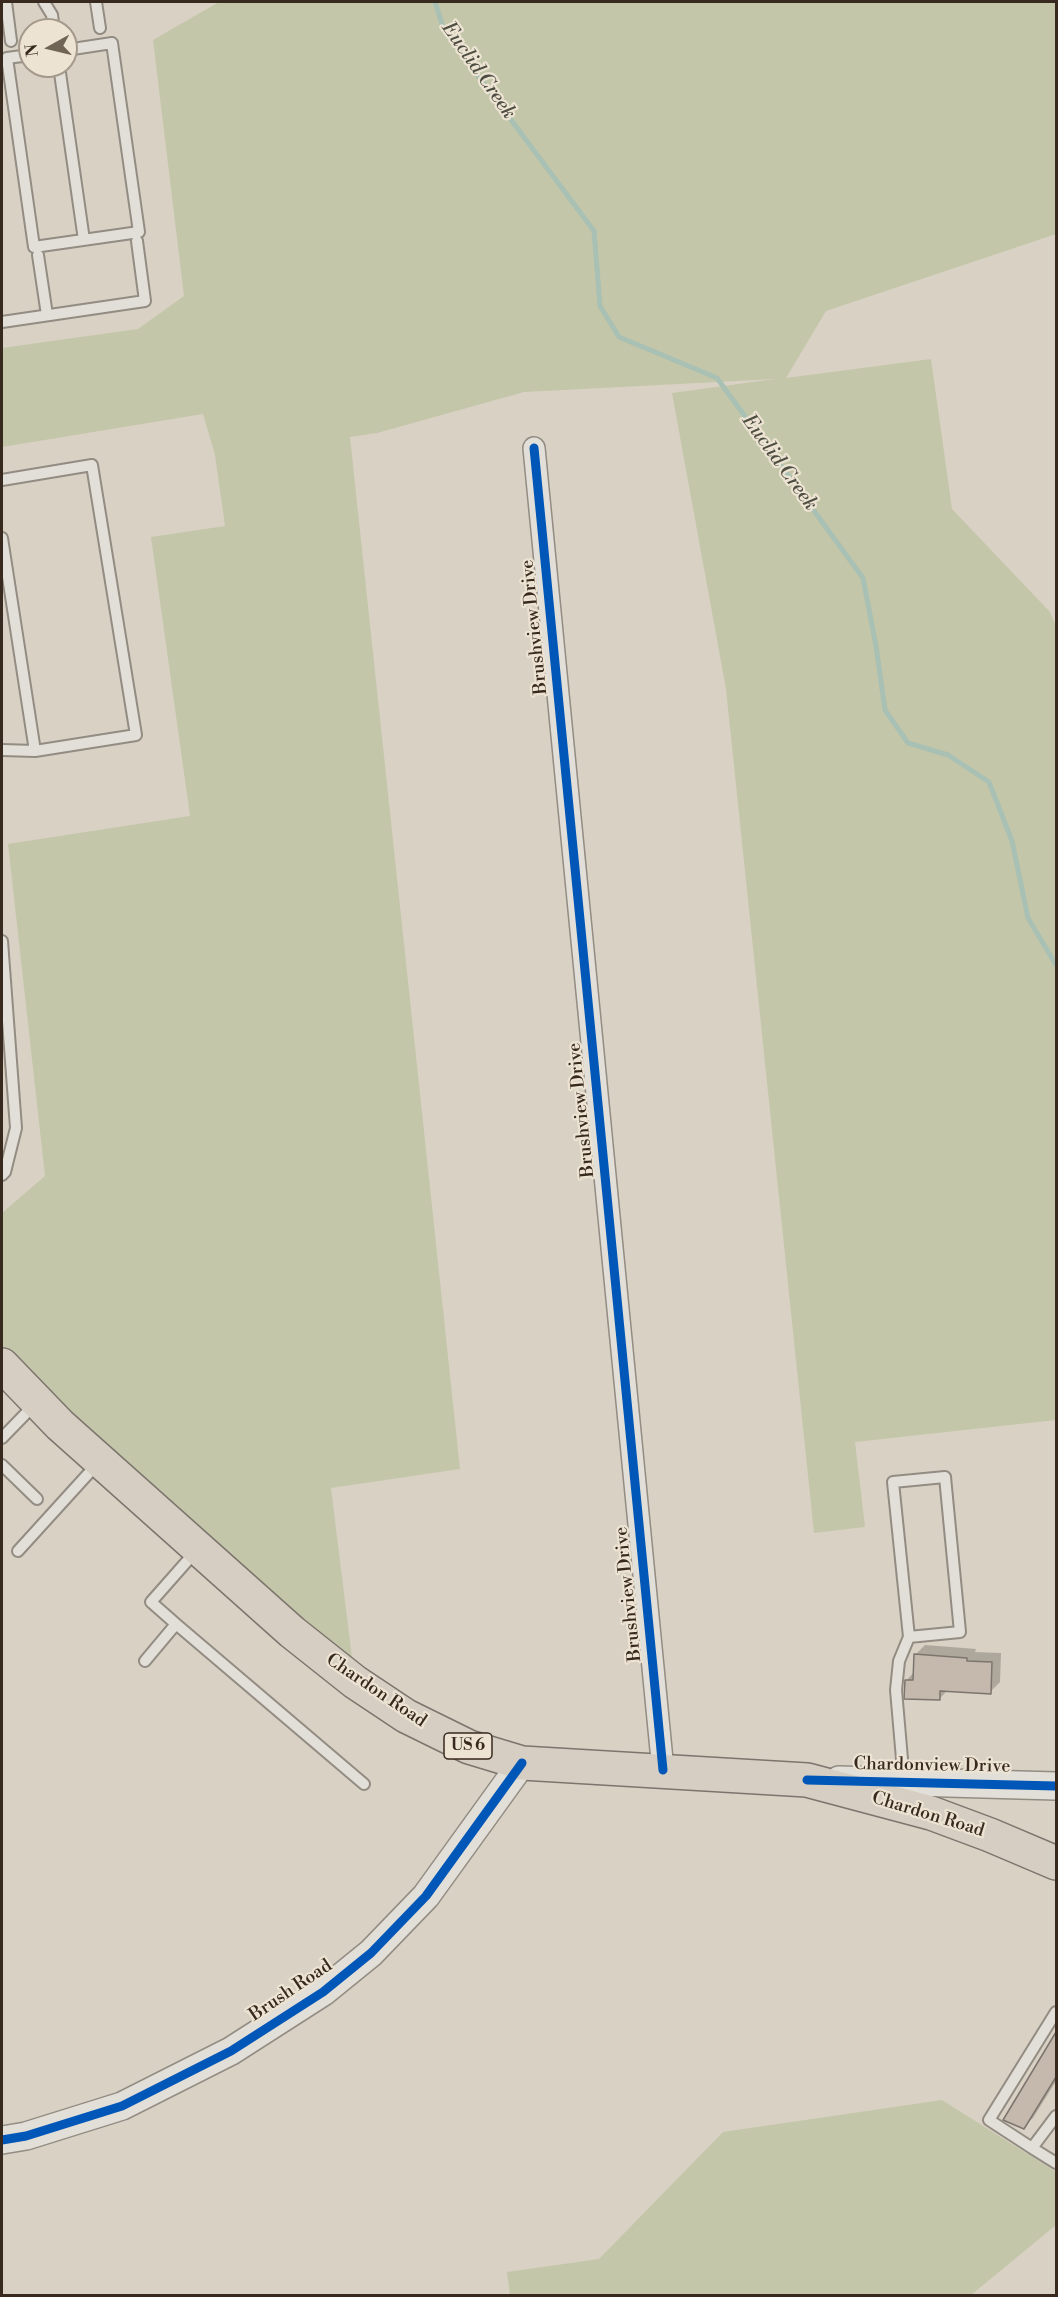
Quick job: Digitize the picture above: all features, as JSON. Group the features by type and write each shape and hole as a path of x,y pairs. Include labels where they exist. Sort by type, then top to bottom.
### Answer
{"main road":[{"name":"Chardon Road","path":"2,1365 100,1461 292,1632 355,1682 406,1716 468,1747 522,1763 807,1779 931,1813 990,1834 1056,1863"}],"street":[{"name":"Brushview Drive","path":"534,448 663,1770"},
{"name":"Brush Road","path":"2,2139 26,2136 122,2106 231,2051 322,1992 371,1953 426,1896 522,1763"},
{"name":"Chardonview Drive","path":"807,1779 1056,1785"}],"lane":[{"path":"6,2 11,41"},
{"path":"44,2 52,18"},
{"path":"52,15 56,2"},
{"path":"96,2 100,28"},
{"path":"18,57 7,58 34,247 139,232 112,43 78,48"},
{"path":"61,78 84,240"},
{"path":"2,322 145,301 137,241"},
{"path":"38,255 47,315"},
{"path":"2,480 92,465 136,735 35,751 2,750"},
{"path":"2,538 35,751"},
{"path":"2,941 16,1128 2,1174"},
{"path":"2,1438 38,1402"},
{"path":"18,1551 100,1461"},
{"path":"2,1465 37,1498"},
{"path":"904,1782 896,1690 898,1661 909,1637 893,1482 945,1477 960,1632 909,1637"},
{"path":"199,1549 151,1602 364,1784"},
{"path":"145,1661 176,1624"},
{"path":"1056,2012 989,2120 1056,2163"},
{"path":"1032,2148 1056,2116"}],"green space":[{"path":"219,2 1056,2 1056,234 826,311 786,378 931,359 952,509 1050,612 1056,626 1056,1420 855,1442 865,1527 814,1533 726,689 672,393 775,379 524,392 377,433 350,437 460,1469 331,1488 355,1682 2,1365 2,1213 45,1176 8,844 190,816 151,537 225,526 215,455 203,414 2,447 2,348 138,329 184,296 153,40"},
{"path":"942,2100 1056,2172 1056,2225 971,2295 510,2295 507,2272 599,2259 723,2132"}],"building":[{"path":"914,1654 992,1662 991,1694 940,1691 940,1700 904,1699 905,1680 913,1680"},
{"path":"1056,2032 1056,2077 1024,2129 1003,2120"}],"waterway":[{"name":"Euclid Creek","path":"435,2 444,30 594,231 600,306 619,337 717,378 863,578 885,710 908,743 948,755 989,782 1012,841 1028,918 1056,965"}],"cycle path":[{"path":"534,448 663,1770"},
{"path":"2,2140 26,2136 122,2106 231,2051 323,1992 371,1953 426,1896 522,1763"},
{"path":"807,1780 1056,1786"}]}
